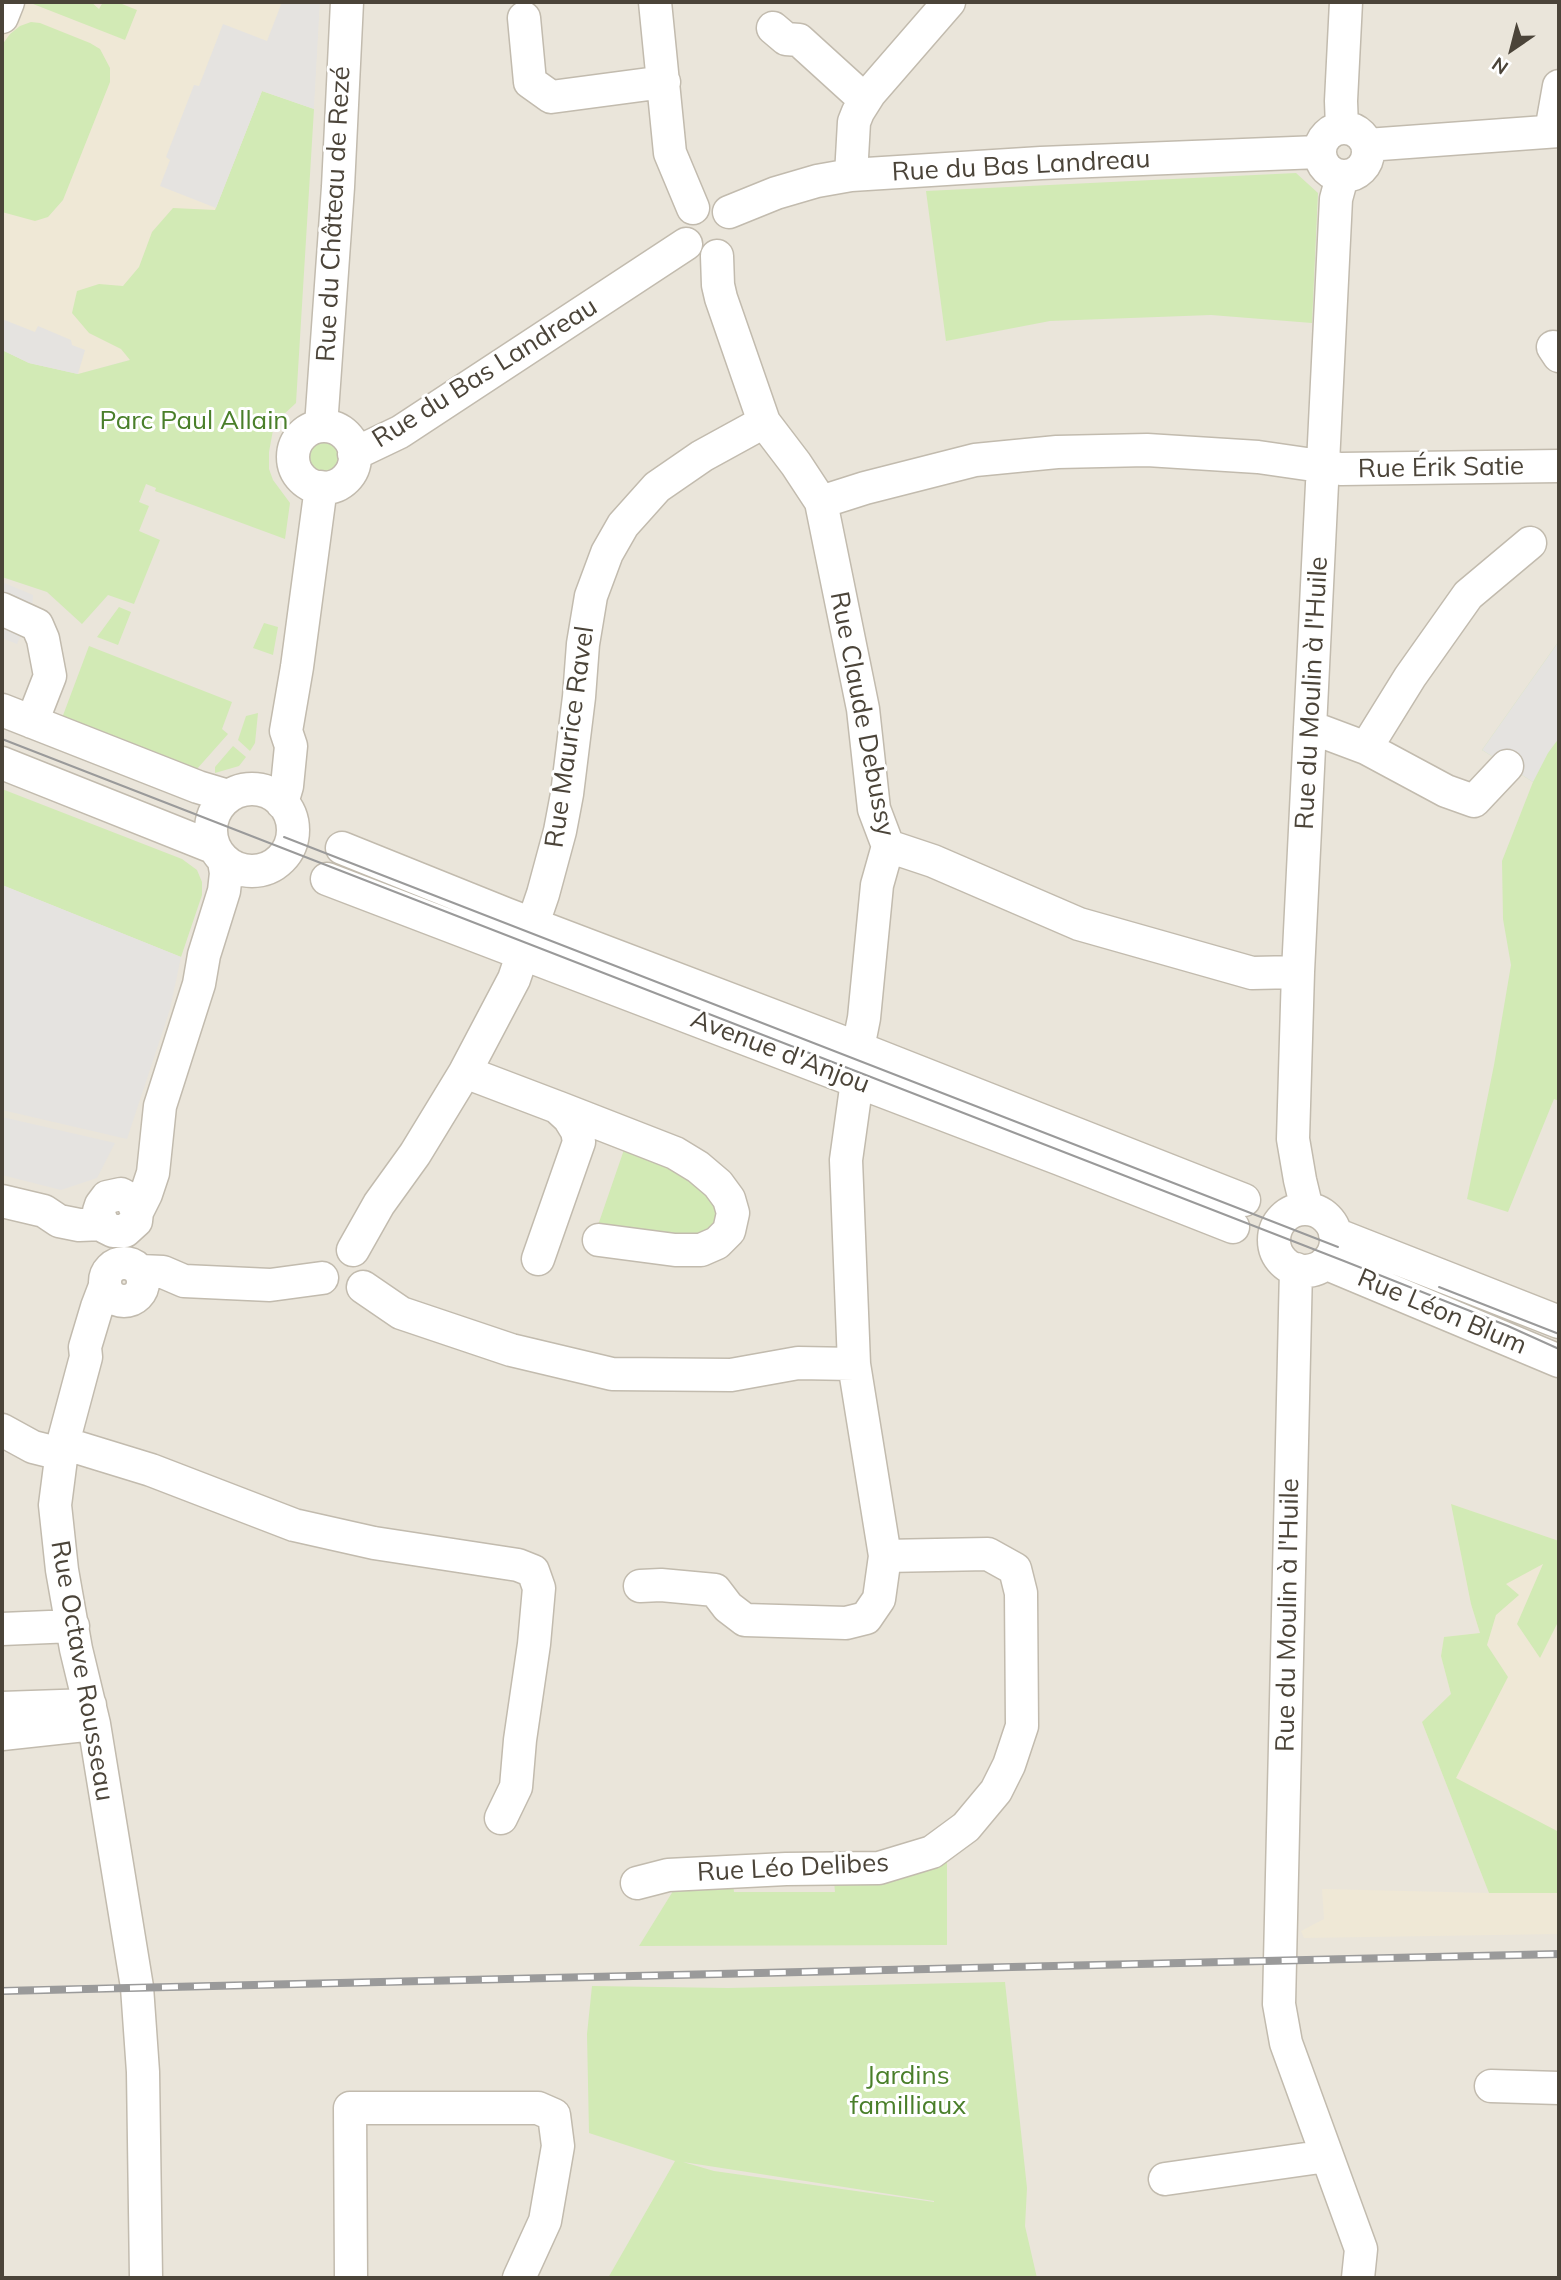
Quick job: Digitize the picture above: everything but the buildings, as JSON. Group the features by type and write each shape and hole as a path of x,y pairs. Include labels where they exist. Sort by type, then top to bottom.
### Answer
{"street":[{"path":"2,17 8,2"},
{"name":"Rue du Château de Rezé","path":"321,426 338,187 331,48 346,2"},
{"path":"655,2 670,153 693,208"},
{"path":"850,175 854,122 865,100 949,2"},
{"path":"1346,2 1341,101 1355,136 1368,154 1366,163 1352,176 1342,177 1331,173 1322,164 1320,152 1326,136 1334,130 1355,136 1555,131 1559,86"},
{"path":"524,18 530,82 551,97 664,82"},
{"path":"773,28 786,40 799,40 865,100"},
{"name":"Rue du Bas Landreau","path":"729,212 776,193 850,175 1041,163 1320,152"},
{"name":"Rue du Moulin à l'Huile","path":"1307,1209 1293,1139 1297,972 1336,198 1342,177"},
{"path":"711,203 729,212 735,224 734,237 726,250 717,256 708,257 697,254 686,244 682,230 683,221 693,208 711,203"},
{"name":"Rue du Bas Landreau","path":"354,454 400,432 686,244"},
{"name":"Rue Claude Debussy","path":"717,256 718,285 764,422 821,502 863,709 874,808 888,846 877,885 846,1160 854,1364"},
{"name":"Rue Maurice Ravel","path":"353,1250 379,1204 415,1154 465,1072 514,978 560,831 567,794 583,644 591,596 607,552 623,525 657,487 702,456 764,422"},
{"path":"321,426 330,426 344,433 354,454 353,467 345,479 334,486 320,487 301,477 293,457 301,436 314,427 321,426"},
{"name":"Rue Érik Satie","path":"821,502 975,460 1057,452 1147,450 1258,457 1341,469 1559,466"},
{"path":"282,803 287,786 291,746 286,731 320,487"},
{"path":"1366,748 1410,677 1468,595 1530,543"},
{"path":"2,609 37,625 43,639 50,676 32,722"},
{"path":"2,710 198,788 237,793 266,792 282,803 293,825 290,845 273,865 258,871 240,870 219,855 2,762"},
{"path":"1310,727 1366,748 1446,791 1474,801 1507,766"},
{"path":"286,731 278,738 267,764 237,793 218,806 212,820 211,839 226,873 224,891 204,954 200,984 160,1107 147,1129 130,1170 116,1214 126,1281 164,1290 184,1281 270,1285 322,1278"},
{"path":"888,846 933,861 1079,924 1251,973 1297,972"},
{"name":"Avenue d'Anjou","path":"327,879 527,938 858,1048 1238,1214 857,1081 527,938 342,848"},
{"path":"200,984 217,958 258,871"},
{"path":"465,1072 675,1153 718,1184 729,1199 733,1213 729,1231 717,1243 701,1250 676,1250 598,1240"},
{"path":"538,1259 579,1142 577,1130 569,1118 556,1107"},
{"path":"2,1201 44,1211 64,1204 116,1214"},
{"path":"1307,1209 1325,1216 1335,1234 1334,1250 1310,1266 1288,1265 1280,1257 1275,1242 1280,1222 1295,1211 1307,1209"},
{"name":"Rue Léon Blum","path":"1335,1234 1559,1322"},
{"path":"336,1250 353,1250 360,1254 368,1273 363,1287 348,1295 340,1295 332,1291 322,1278 324,1261 336,1250"},
{"name":"Rue du Moulin à l'Huile","path":"1310,1266 1286,1657 1279,2004 1284,2033 1361,2249 1358,2278"},
{"name":"Rue Léon Blum","path":"1310,1266 1559,1361"},
{"name":"Rue Octave Rousseau","path":"126,1281 112,1322 96,1349 86,1357 62,1448 57,1484 56,1525 92,1715 137,1987 143,2072 146,2278"},
{"path":"363,1287 401,1313 511,1350 612,1374 731,1375 798,1363 854,1364 885,1556 879,1599 866,1618 846,1623 744,1620 727,1607 715,1590 640,1586"},
{"path":"2,1430 33,1447 62,1448 151,1470 294,1525 374,1543 518,1565 533,1571 539,1588 516,1787 501,1818"},
{"name":"Rue Léo Delibes","path":"637,1883 668,1875 786,1869 880,1868 932,1852 966,1827 996,1791 1009,1765 1022,1726 1021,1593 1015,1569 988,1554 885,1556"},
{"path":"2,1629 73,1626"},
{"path":"2,1708 92,1715"},
{"path":"2,1734 92,1715"},
{"path":"1491,2086 1559,2088"},
{"path":"351,2278 350,2108 538,2108 554,2115 558,2146 545,2221 519,2278"},
{"path":"1165,2179 1327,2156"}],"shaded area":[{"path":"2,2 1559,2 1559,2278 2,2278"},
{"path":"2,2 320,2 314,109 262,91 161,351 78,374 2,350"},
{"path":"282,2 320,2 314,109 262,91 216,208 160,186 170,160 166,157 194,85 199,86 223,24 267,41"},
{"path":"2,319 35,332 38,326 71,340 72,345 85,350 78,374 29,363 2,350"},
{"path":"2,582 33,595 32,610 17,644 2,638"},
{"path":"1559,641 1559,738 1533,782 1482,750"},
{"path":"2,885 181,957 170,1009 127,1139 2,1110"},
{"path":"2,1117 115,1143 97,1178 61,1190 2,1175"},
{"path":"1451,1504 1559,1541 1559,1934 1304,1938 1301,1931 1324,1919 1322,1889 1489,1893 1422,1722 1451,1694 1441,1656 1444,1637 1480,1633 1471,1604"}],"green space":[{"path":"28,2 91,2 99,9 103,2 117,2 137,10 125,40"},
{"path":"31,22 90,43 100,49 110,68 110,82 63,200 48,217 35,221 2,212 2,45 20,26"},
{"name":"Parc Paul Allain","path":"262,91 314,109 296,403 282,416 273,430 269,452 269,469 273,480 290,503 285,539 155,491 156,488 146,484 139,502 149,506 139,531 160,540 134,604 108,595 82,624 47,592 2,577 2,350 29,363 78,374 130,360 121,349 89,333 72,313 77,291 99,284 123,286 139,267 152,232 173,208 215,210"},
{"path":"1296,173 1318,193 1312,323 1211,315 1050,321 946,341 926,191"},
{"path":"323,440 335,445 340,457 335,469 323,474 311,469 306,457 311,445"},
{"path":"119,607 131,612 118,645 97,637"},
{"path":"264,623 278,627 273,655 253,648"},
{"path":"1559,641 1559,1101 1554,1099 1508,1212 1467,1199 1511,965 1503,919 1502,861 1533,782 1482,750"},
{"path":"89,646 232,702 222,729 228,734 196,770 62,718"},
{"path":"258,713 255,743 250,751 238,740 246,716"},
{"path":"233,746 246,757 239,766 215,773 215,767"},
{"path":"2,789 182,859 197,870 202,882 202,895 181,957 2,885"},
{"path":"627,1141 676,1160 724,1203 708,1238 597,1228"},
{"path":"1451,1504 1559,1541 1559,1620 1540,1658 1517,1624 1543,1564 1506,1584 1519,1595 1496,1615 1487,1645 1508,1677 1456,1778 1559,1832 1559,1893 1489,1893 1422,1722 1451,1694 1441,1656 1444,1637 1480,1633 1471,1604"},
{"path":"947,1852 947,1945 639,1946 678,1883 733,1883 734,1892 835,1892 834,1881"},
{"name":"Jardins familliaux","path":"1005,1982 1027,2188 1025,2226 1037,2278 608,2278 675,2161 589,2133 587,2034 592,1986 728,1988","holes":["683,2162 934,2201 714,2171"]}],"tram line":[{"path":"2,739 1344,1261 1559,1349"},
{"path":"284,837 1338,1247"},
{"path":"1439,1287 1559,1334"}],"railway":[{"path":"2,1991 1559,1954"}]}
